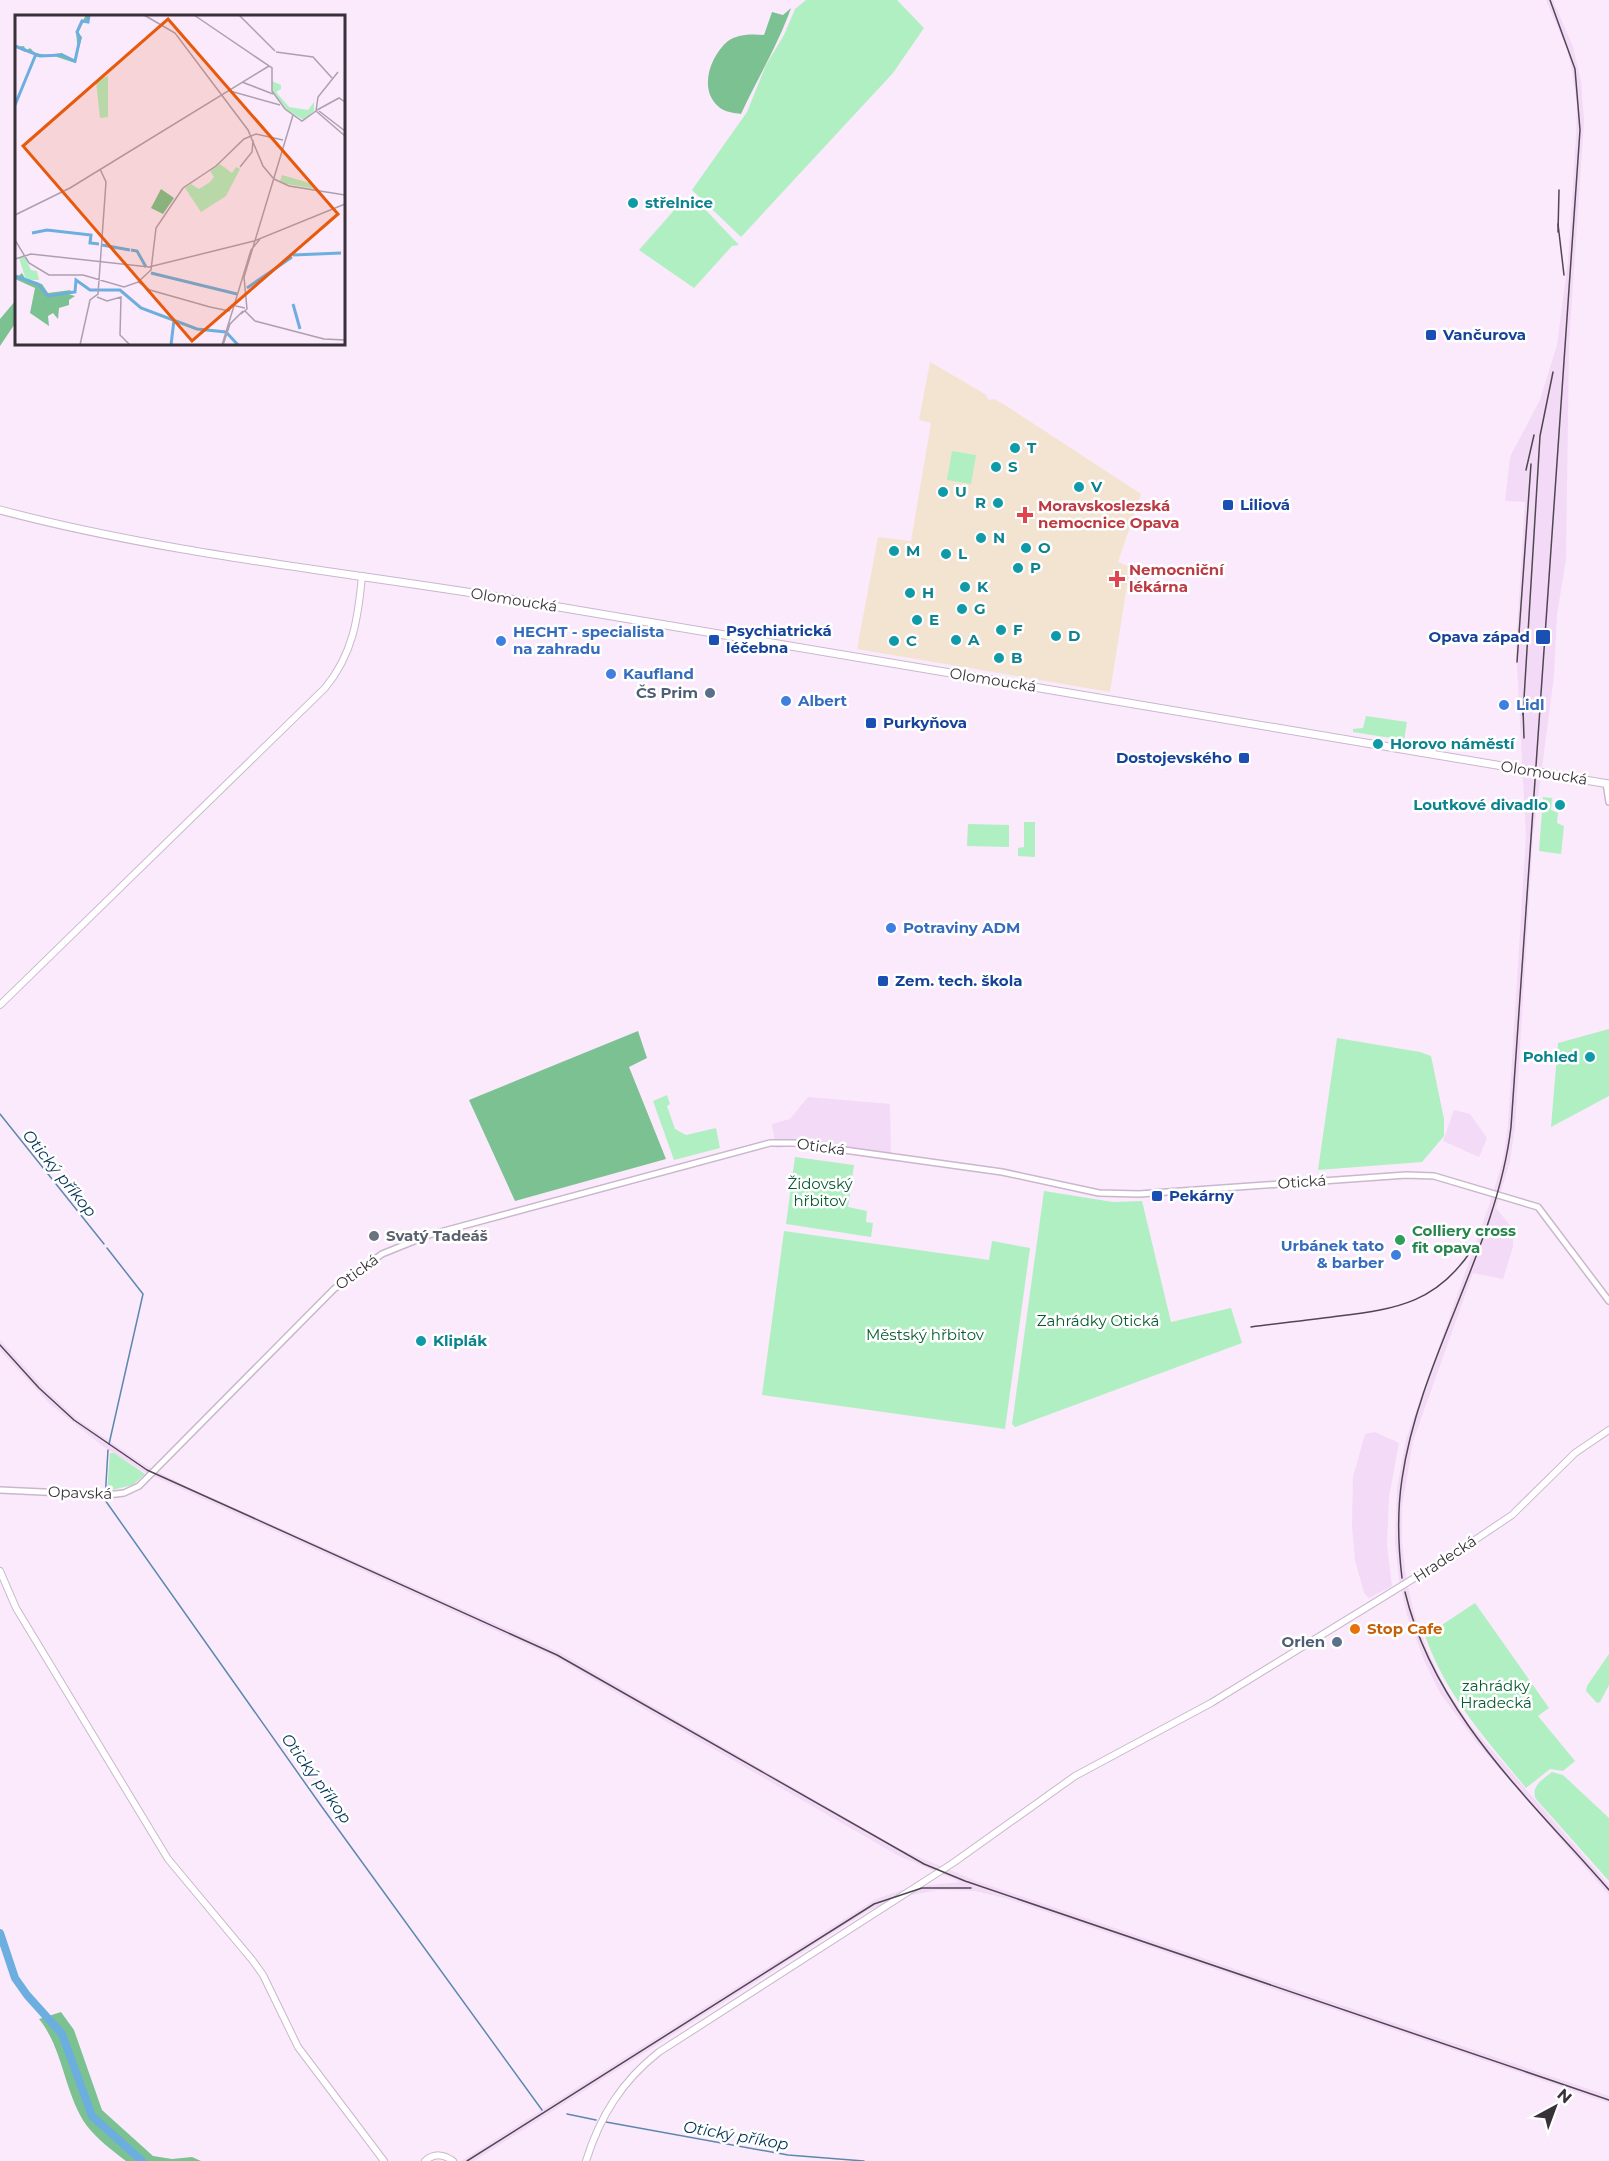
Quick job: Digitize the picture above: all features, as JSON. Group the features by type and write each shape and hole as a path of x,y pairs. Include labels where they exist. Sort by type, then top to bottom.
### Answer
{"main road":[{"name":"Olomoucká","path":"0,510 73,528 1608,784"},
{"path":"0,1005 325,688 340,668 353,638 362,576"},
{"name":"Hradecká","path":"586,2161 597,2129 611,2103 632,2076 659,2052 954,1863 1069,1780 1188,1717 1504,1521 1575,1453 1609,1430"},
{"path":"0,1571 3,1582 168,1859 253,1960 263,1975 298,2047 384,2161"},
{"path":"425,2161 433,2156 442,2155 453,2161"}],"street":[{"path":"1608,784 1609,802"},
{"name":"Otická","path":"153,1474 334,1289 388,1251 429,1235 770,1143 794,1143 1002,1172 1107,1194 1139,1194 1420,1174 1538,1207 1609,1301"},
{"name":"Opavská","path":"0,1490 104,1495 133,1489 153,1474"}],"shaded area":[{"path":"1546,0 1553,0 1573,47 1581,81 1584,121 1569,343 1566,560 1557,614 1554,676 1533,836 1515,1127 1510,1161 1496,1208 1513,1229 1513,1247 1503,1279 1473,1273 1413,1441 1402,1506 1402,1541 1406,1578 1414,1613 1430,1657 1446,1689 1471,1726 1609,1885 1609,1895 1477,1743 1440,1693 1424,1660 1407,1615 1399,1579 1395,1542 1397,1489 1406,1439 1489,1206 1503,1160 1508,1126 1526,835 1516,647 1525,502 1505,501 1510,457 1540,400 1557,345 1568,261 1576,138 1577,106 1572,70 1567,49"},
{"name":"Moravskoslezská nemocnice Opava","path":"930,362 985,394 989,400 994,399 1005,405 1141,494 1118,562 1130,567 1110,692 857,649 878,537 911,541 931,423 919,420"},
{"path":"808,1097 890,1104 891,1161 798,1146 776,1148 772,1124 790,1119"},
{"path":"1454,1110 1470,1114 1487,1138 1479,1157 1443,1141"},
{"path":"0,1340 42,1386 76,1418 143,1464 188,1487 559,1652 902,1850 976,1881 1609,2096 1609,2103 1005,1898 975,1891 939,1890 900,1897 866,1912 474,2161 461,2161 876,1899 911,1887 960,1882 899,1856 556,1658 146,1473 104,1447 50,1404 0,1350"},
{"path":"1375,1432 1399,1443 1389,1497 1387,1545 1392,1586 1369,1598 1364,1593 1355,1560 1352,1526 1353,1477 1365,1434"}],"green space":[{"path":"806,0 897,0 924,28 893,73 741,237 692,190 747,112 766,65 784,35 795,9"},
{"path":"791,8 774,49 741,114 721,109 709,92 708,83 716,55 728,41 736,37 764,35 772,12 783,15"},
{"path":"684,199 698,202 739,245 732,246 694,288 639,250"},
{"path":"15,301 15,324 0,346 0,319"},
{"path":"952,451 976,455 971,484 947,480"},
{"path":"1366,716 1407,722 1404,740 1353,732 1353,729 1363,728"},
{"path":"1543,797 1552,798 1551,810 1558,813 1557,823 1564,826 1561,854 1539,851"},
{"path":"1024,822 1035,822 1035,857 1018,856 1018,848 1024,847"},
{"path":"968,824 1009,825 1009,847 967,846"},
{"path":"1609,1029 1609,1096 1551,1127 1558,1043"},
{"path":"638,1031 647,1058 629,1067 666,1159 515,1201 469,1100"},
{"path":"1337,1038 1420,1052 1431,1056 1444,1119 1444,1136 1422,1162 1318,1170"},
{"path":"667,1095 670,1104 667,1106 675,1129 686,1135 716,1128 720,1148 674,1160 653,1101"},
{"name":"Židovský hřbitov","path":"795,1157 854,1165 848,1207 867,1211 866,1222 873,1223 871,1237 786,1224"},
{"name":"Zahrádky Otická","path":"1044,1191 1113,1202 1142,1201 1171,1322 1231,1308 1242,1343 1015,1427 1012,1424"},
{"name":"Městský hřbitov","path":"784,1231 989,1260 992,1241 1030,1248 1005,1429 762,1395"},
{"path":"110,1453 114,1453 145,1474 133,1485 107,1491"},
{"name":"zahrádky Hradecká","path":"1475,1603 1549,1708 1538,1716 1575,1761 1563,1771 1550,1769 1526,1788 1456,1698 1444,1679 1425,1636"},
{"path":"1609,1654 1609,1685 1600,1702 1597,1703 1586,1691 1587,1686"},
{"path":"1552,1772 1563,1775 1609,1818 1609,1881 1536,1799 1536,1787"},
{"path":"61,2012 74,2030 102,2110 153,2156 172,2159 192,2157 201,2161 126,2161 91,2131 79,2113 54,2044 39,2019"}],"waterway":[{"name":"Otický příkop","path":"0,1114 104,1244"},
{"name":"Otický příkop","path":"107,1248 143,1294 109,1444"},
{"name":"Otický příkop","path":"108,1450 105,1500 322,1807 542,2110"},
{"path":"0,1933 15,1978 62,2034 92,2116 142,2161"},
{"name":"Otický příkop","path":"567,2114 596,2120"},
{"name":"Otický příkop","path":"606,2122 788,2155 864,2161"}],"railway":[{"path":"1402,1578 1399,1504 1411,1435 1424,1391 1490,1216 1503,1172 1511,1127 1580,130 1575,69 1550,0"},
{"path":"1558,232 1559,190"},
{"path":"1558,224 1564,275"},
{"path":"1523,715 1540,436 1553,372"},
{"path":"1526,470 1534,435"},
{"path":"1517,662 1531,464"},
{"path":"1523,709 1524,738"},
{"path":"1251,1327 1380,1310 1415,1300 1446,1280 1473,1248"},
{"path":"0,1345 39,1388 74,1420 147,1470 557,1655 924,1864 965,1881 1609,2100"},
{"path":"1405,1592 1419,1636 1438,1677 1461,1715 1517,1787 1609,1890"},
{"path":"467,2161 874,1904 922,1888 971,1888"}],"place":[{"name":"střelnice","path":"633,203"},
{"name":"Vančurova","path":"1431,335"},
{"name":"T","path":"1015,448"},
{"name":"S","path":"996,467"},
{"name":"V","path":"1079,487"},
{"name":"U","path":"943,492"},
{"name":"R","path":"998,503"},
{"name":"Liliová","path":"1228,505"},
{"name":"Moravskoslezská nemocnice Opava","path":"1025,515"},
{"name":"N","path":"981,538"},
{"name":"O","path":"1026,548"},
{"name":"M","path":"894,551"},
{"name":"L","path":"946,554"},
{"name":"P","path":"1018,568"},
{"name":"Nemocniční lékárna","path":"1117,579"},
{"name":"K","path":"965,587"},
{"name":"H","path":"910,593"},
{"name":"G","path":"962,609"},
{"name":"E","path":"917,620"},
{"name":"F","path":"1001,630"},
{"name":"D","path":"1056,636"},
{"name":"Opava západ","path":"1543,637"},
{"name":"Psychiatrická léčebna","path":"714,640"},
{"name":"A","path":"956,640"},
{"name":"HECHT - specialista na zahradu","path":"501,641"},
{"name":"C","path":"894,641"},
{"name":"B","path":"999,658"},
{"name":"Kaufland","path":"611,674"},
{"name":"ČS Prim","path":"710,693"},
{"name":"Albert","path":"786,701"},
{"name":"Lidl","path":"1504,705"},
{"name":"Purkyňova","path":"871,723"},
{"name":"Horovo náměstí","path":"1378,744"},
{"name":"Dostojevského","path":"1244,758"},
{"name":"Loutkové divadlo","path":"1560,805"},
{"name":"Potraviny ADM","path":"891,928"},
{"name":"Zem. tech. škola","path":"883,981"},
{"name":"Pohled","path":"1590,1057"},
{"name":"Pekárny","path":"1157,1196"},
{"name":"Svatý Tadeáš","path":"374,1236"},
{"name":"Colliery cross fit opava","path":"1400,1240"},
{"name":"Urbánek tato & barber","path":"1396,1255"},
{"name":"Kliplák","path":"421,1341"},
{"name":"Stop Cafe","path":"1355,1629"},
{"name":"Orlen","path":"1337,1642"}]}
